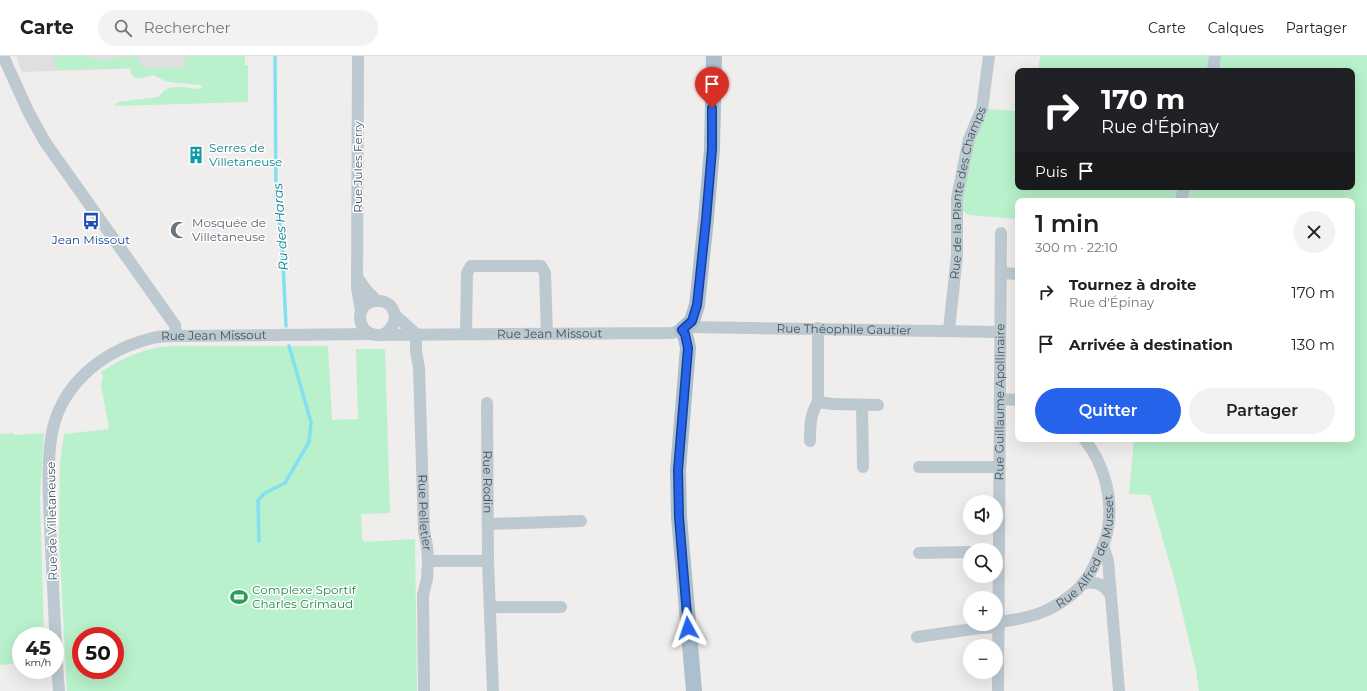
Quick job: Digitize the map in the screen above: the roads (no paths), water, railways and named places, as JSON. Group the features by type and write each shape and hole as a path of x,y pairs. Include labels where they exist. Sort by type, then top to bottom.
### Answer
{"main road":[{"path":"694,691 679,517 678,470 688,348 685,328 692,321 697,305 706,220 712,149 714,56"}],"street":[{"path":"2,56 29,113 45,142 175,325 176,336"},
{"name":"Rue Jules Ferry","path":"358,56 357,293 362,311"},
{"name":"Rue de la Plante des Champs","path":"949,330 957,256 957,198 969,139 982,109 989,56"},
{"path":"1213,68 1215,56"},
{"name":"Rue Guillaume Apollinaire","path":"997,543 1001,233"},
{"path":"466,334 467,273 471,266 541,266 545,273 547,334"},
{"path":"1001,273 1015,274"},
{"path":"357,277 366,290 377,301 388,304 395,315 416,334"},
{"path":"377,301 367,304 362,311 360,317 361,324 365,331 377,334 386,333 392,327 395,315"},
{"name":"Rue Jean Missout","path":"338,335 361,324"},
{"name":"Rue Jean Missout","path":"95,364 112,353 150,338 176,336 377,334 400,336 416,334 672,333 685,328"},
{"name":"Rue Théophile Gautier","path":"685,328 818,328 1000,332"},
{"path":"810,442 811,418 814,408 818,402 818,328"},
{"name":"Rue Pelletier","path":"416,334 416,351 419,368 424,531 428,546 427,579 423,595 424,691"},
{"name":"Rue de Villetaneuse","path":"59,691 49,505 49,464 51,438 57,416 67,395 85,373 95,364"},
{"path":"1000,399 1015,400"},
{"path":"818,402 833,404 878,405"},
{"name":"Rue Rodin","path":"487,403 489,524 488,560 493,691"},
{"path":"862,405 863,467"},
{"name":"Rue Alfred de Musset","path":"1003,624 1036,616 1064,600 1082,584 1095,564 1103,546 1108,528 1109,508 1107,487 1102,469 1086,442"},
{"path":"918,467 999,467"},
{"path":"489,524 581,521"},
{"path":"1103,546 1108,561 1119,691"},
{"path":"919,553 963,552"},
{"path":"428,561 488,560"},
{"path":"1082,584 1100,584 1107,589 1110,594"},
{"path":"490,607 561,607"},
{"name":"Rue Alfred de Musset","path":"917,637 963,630"},
{"name":"Rue Guillaume Apollinaire","path":"998,691 999,631"}],"waterway":[{"name":"Ru des Haras","path":"275,56 276,197 282,242 286,326"},
{"name":"Ru des Haras","path":"259,541 258,500 265,493 285,483 309,442 311,422 289,346"}],"place":[{"name":"Serres de Villetaneuse","path":"196,155"},
{"name":"Jean Missout","path":"91,221"},
{"name":"Mosquée de Villetaneuse","path":"179,230"},
{"name":"Complexe Sportif Charles Grimaud","path":"239,597"}]}
